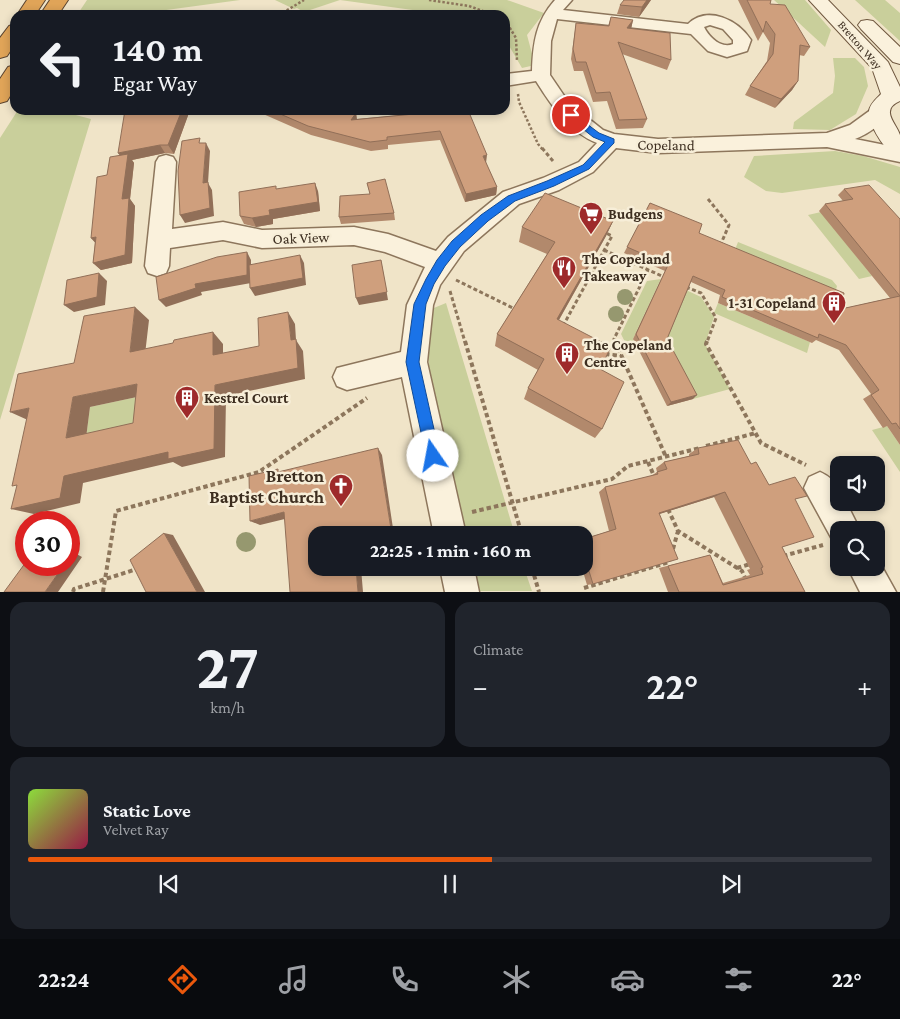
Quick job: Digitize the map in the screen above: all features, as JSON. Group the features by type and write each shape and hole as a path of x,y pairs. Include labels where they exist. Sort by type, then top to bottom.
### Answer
{"highway":[{"path":"0,52 10,37"},
{"path":"0,96 10,79"}],"street":[{"path":"510,79 541,75 542,41 552,14 564,0"},
{"name":"Bretton Way","path":"818,0 881,66 890,101 880,124 887,136 900,148"},
{"name":"Bretton Way","path":"846,5 900,58"},
{"path":"552,14 696,30"},
{"name":"Copeland","path":"541,75 562,108 596,135 611,141 658,146 827,140 866,146 900,155"},
{"name":"Copeland","path":"827,140 856,132 866,126 890,101"},
{"path":"448,526 412,362 420,304 430,282 447,275 456,244 485,218 511,198 568,177 586,167 611,141"},
{"path":"157,266 166,162"},
{"name":"Oak View","path":"159,240 223,232 262,239 354,236 388,242 447,275"},
{"path":"347,377 412,362"},
{"path":"816,479 831,521"},
{"path":"459,576 462,592"},
{"path":"870,576 879,592"}],"path":[{"path":"287,10 304,0"},
{"path":"429,0 468,6 480,10"},
{"path":"510,28 516,38 517,53 510,79 538,144 568,177"},
{"path":"708,199 729,225 718,251"},
{"path":"560,331 612,236 603,232"},
{"path":"604,250 666,278"},
{"path":"648,270 614,339 666,457"},
{"path":"447,275 520,312"},
{"path":"447,275 450,291 519,526"},
{"path":"700,293 704,285"},
{"path":"683,286 700,293 716,318 706,344 761,443 816,479"},
{"path":"598,350 606,354 622,356"},
{"path":"103,592 116,511 259,472 370,396"},
{"path":"450,526 512,501 612,478 628,466 756,433"},
{"path":"648,462 654,476"},
{"path":"668,507 678,531 742,571 748,585"},
{"path":"584,588 669,562 678,531"},
{"path":"774,558 830,539"},
{"path":"736,568 755,563"},
{"path":"72,592 74,589 138,569 142,576"},
{"path":"534,576 538,592"}],"green space":[{"path":"87,0 240,0 166,10 80,10"},
{"path":"275,0 340,0 310,10 294,9"},
{"path":"340,0 507,0 544,13 527,35 535,65 522,68 510,48 510,10 413,10"},
{"path":"774,0 805,0 831,30 825,47"},
{"path":"855,0 885,0 900,13 900,41"},
{"path":"833,58 855,58 864,67 868,86 856,114 830,130 793,129 794,122 833,93 835,76"},
{"path":"15,115 76,115 91,119 0,420 0,138"},
{"path":"835,151 863,156 900,167 900,194 875,180 782,193 766,191 744,177 754,156"},
{"path":"821,212 872,276 859,279 808,215"},
{"path":"738,242 832,280 837,286 834,297 733,255"},
{"path":"661,279 633,339 637,346 628,348 621,334 647,281"},
{"path":"686,290 701,297 714,317 705,344 730,389 693,399 663,344"},
{"path":"446,303 512,526 460,526 435,424 427,346 429,310"},
{"path":"718,303 810,342 807,353 714,313"},
{"path":"151,394 148,432 85,446 90,407"},
{"path":"887,426 900,445 900,472 872,430"},
{"path":"473,576 527,576 532,591 477,591"}],"building":[{"path":"624,0 647,0 642,7 620,5"},
{"path":"747,0 771,0 770,4 785,5 810,47 800,45 798,81 781,99 750,86 773,54 775,34 766,21 763,32"},
{"path":"611,17 633,20 627,28 670,33 671,60 618,42 647,119 619,120 610,92 596,93 586,62 576,62 573,49 576,23 609,26"},
{"path":"124,115 180,115 168,145 118,153"},
{"path":"283,115 355,115 351,120 404,115 470,115 487,155 483,156 497,187 466,194 440,131 387,137 387,140 370,142 308,126"},
{"path":"200,138 199,143 206,143 203,183 208,182 210,208 180,215 178,171 182,141"},
{"path":"128,154 122,199 129,198 125,255 93,263 96,237 91,238 97,177 107,175 110,157"},
{"path":"385,179 394,213 339,217 340,196 370,194 367,183"},
{"path":"315,183 318,202 269,210 270,215 252,218 240,216 239,192 276,186 276,189"},
{"path":"869,185 900,219 900,296 825,204 853,199 844,189"},
{"path":"545,193 613,221 557,319 611,347 600,369 624,382 602,429 528,388 544,359 497,334 555,242 522,227"},
{"path":"650,203 702,224 699,233 844,293 841,309 900,296 900,429 896,423 892,424 871,395 879,390 846,345 819,334 818,338 722,297 725,290 693,276 667,339 697,395 671,402 636,334 668,265 627,247"},
{"path":"247,252 247,275 195,284 196,288 159,300 156,277 217,257"},
{"path":"300,255 303,278 250,288 249,265"},
{"path":"381,260 387,292 356,298 352,265"},
{"path":"99,273 97,297 64,305 67,280"},
{"name":"Kestrel Court","path":"135,307 130,352 213,332 213,355 259,346 258,318 288,312 291,340 296,339 298,368 215,385 214,449 168,459 168,452 64,476 60,498 11,509 17,485 12,486 29,408 10,412 18,374 74,363 84,316","holes":["137,384 133,423 66,438 73,397"]},
{"path":"738,440 751,464 756,462 769,485 795,477 807,496 795,499 814,537 782,547 805,592 679,592 668,566 710,555 723,585 763,574 761,568 763,567 725,492 659,513 678,559 593,584 591,576 593,576 593,536 616,529 605,487 658,474 657,472 667,469 664,462 699,454 698,448"},
{"name":"Bretton Baptist Church","path":"378,448 391,526 308,526 308,576 357,576 358,592 290,592 284,512 250,521 249,476 278,469 278,472"},
{"path":"164,533 197,592 146,592 130,560"},
{"path":"16,576 56,576 45,592 4,592"}],"place":[{"name":"Budgens","path":"591,235"},
{"name":"The Copeland Takeaway","path":"564,289"},
{"name":"1-31 Copeland","path":"834,324"},
{"name":"The Copeland Centre","path":"567,375"},
{"name":"Kestrel Court","path":"187,419"},
{"name":"Bretton Baptist Church","path":"341,507"}],"route":[{"path":"433,456 412,362 420,304 441,263 456,244 485,218 511,198 568,177 586,167 611,141 596,135 571,115"}]}
